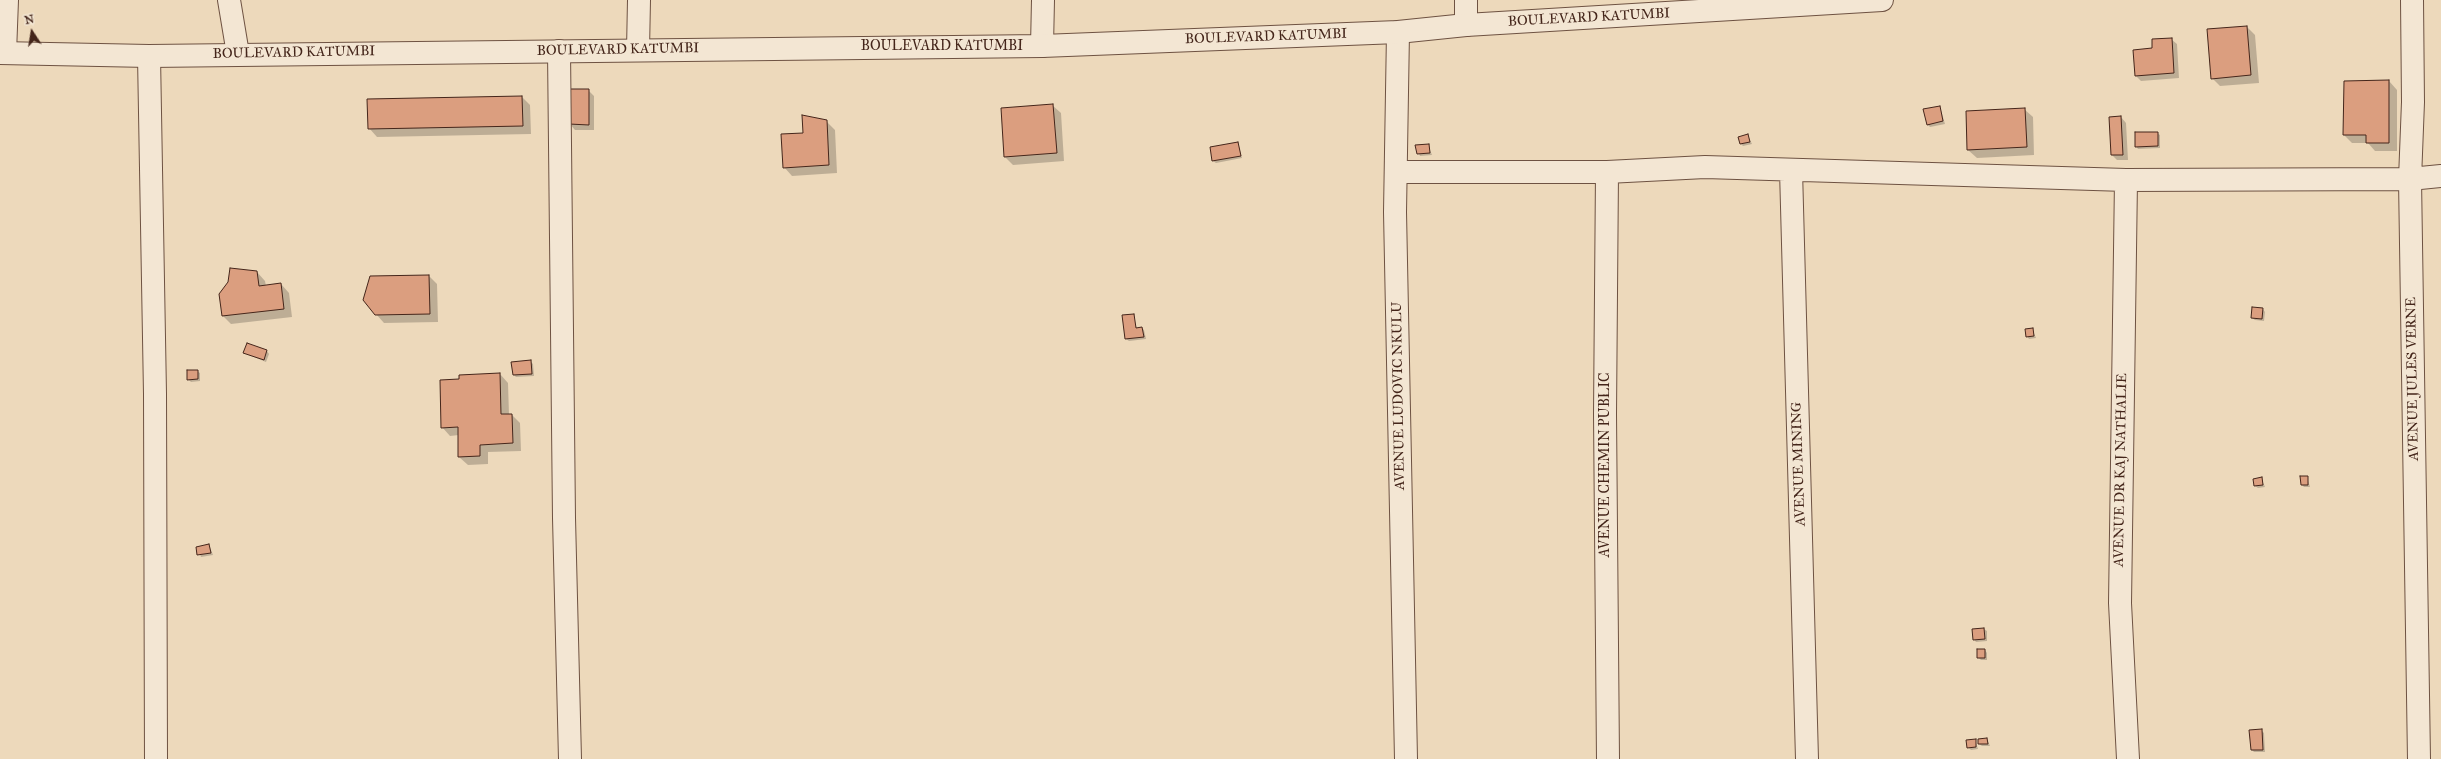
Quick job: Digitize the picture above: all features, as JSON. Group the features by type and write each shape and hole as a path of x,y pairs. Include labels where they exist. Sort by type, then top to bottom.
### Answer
{"street":[{"path":"2,53 7,0"},
{"path":"229,0 238,54"},
{"path":"638,50 639,0"},
{"path":"1042,0 1042,46"},
{"path":"1466,0 1466,25"},
{"name":"AVENUE JULES VERNE","path":"2412,0 2413,102 2410,179 2420,759"},
{"name":"BOULEVARD KATUMBI","path":"2,53 149,56 1042,46 1398,32 1466,25 1873,1"},
{"name":"AVENUE LUDOVIC NKULU","path":"1398,32 1396,172 1406,759"},
{"path":"559,51 564,518 570,759"},
{"path":"149,56 155,394 156,759"},
{"path":"1396,172 1607,172 1705,168 2126,180 2410,179 2441,176"},
{"name":"AVENUE MINING","path":"1791,170 1807,759"},
{"name":"AVENUE CHEMIN PUBLIC","path":"1607,172 1605,422 1608,759"},
{"name":"AVENUE DR KAJ NATHALIE","path":"2126,180 2120,603 2128,759"}],"building":[{"path":"2247,26 2251,75 2211,79 2207,29"},
{"path":"2172,38 2174,73 2135,76 2133,50 2152,48 2152,39"},
{"path":"2389,80 2389,143 2366,143 2366,135 2343,135 2344,81"},
{"path":"569,89 589,89 589,125 569,124"},
{"path":"522,96 523,126 368,129 367,99"},
{"path":"1053,104 1057,153 1004,157 1001,108"},
{"path":"1940,106 1943,121 1927,125 1923,109"},
{"path":"2025,108 2027,147 1967,150 1966,111"},
{"path":"802,115 827,120 829,165 783,168 781,134 803,133"},
{"path":"2121,116 2123,155 2111,155 2109,117"},
{"path":"2135,132 2158,132 2158,146 2135,147"},
{"path":"1748,134 1750,142 1740,144 1738,137"},
{"path":"1238,142 1241,156 1212,161 1210,147"},
{"path":"1429,144 1430,153 1417,154 1415,145"},
{"path":"230,268 257,271 259,286 281,283 284,309 222,316 219,294 228,282"},
{"path":"429,275 430,314 375,315 363,300 370,276"},
{"path":"2252,307 2263,308 2262,319 2251,318"},
{"path":"1134,314 1136,328 1142,327 1144,337 1125,339 1122,315"},
{"path":"2033,328 2034,336 2026,337 2025,329"},
{"path":"247,343 267,350 264,360 243,353"},
{"path":"531,360 532,374 513,375 511,362"},
{"path":"187,370 198,370 198,379 187,380"},
{"path":"500,373 501,414 512,414 513,443 480,445 480,456 458,457 458,427 441,428 440,380 459,379 459,375"},
{"path":"2300,476 2308,476 2308,485 2301,485"},
{"path":"2262,477 2263,485 2254,486 2253,479"},
{"path":"209,544 211,553 197,555 196,547"},
{"path":"1984,628 1985,639 1973,640 1972,629"},
{"path":"1977,649 1985,649 1985,658 1977,658"},
{"path":"2262,729 2263,750 2251,750 2249,730"},
{"path":"1987,738 1988,744 1978,744 1978,739"},
{"path":"1976,739 1976,747 1967,748 1966,740"}]}
